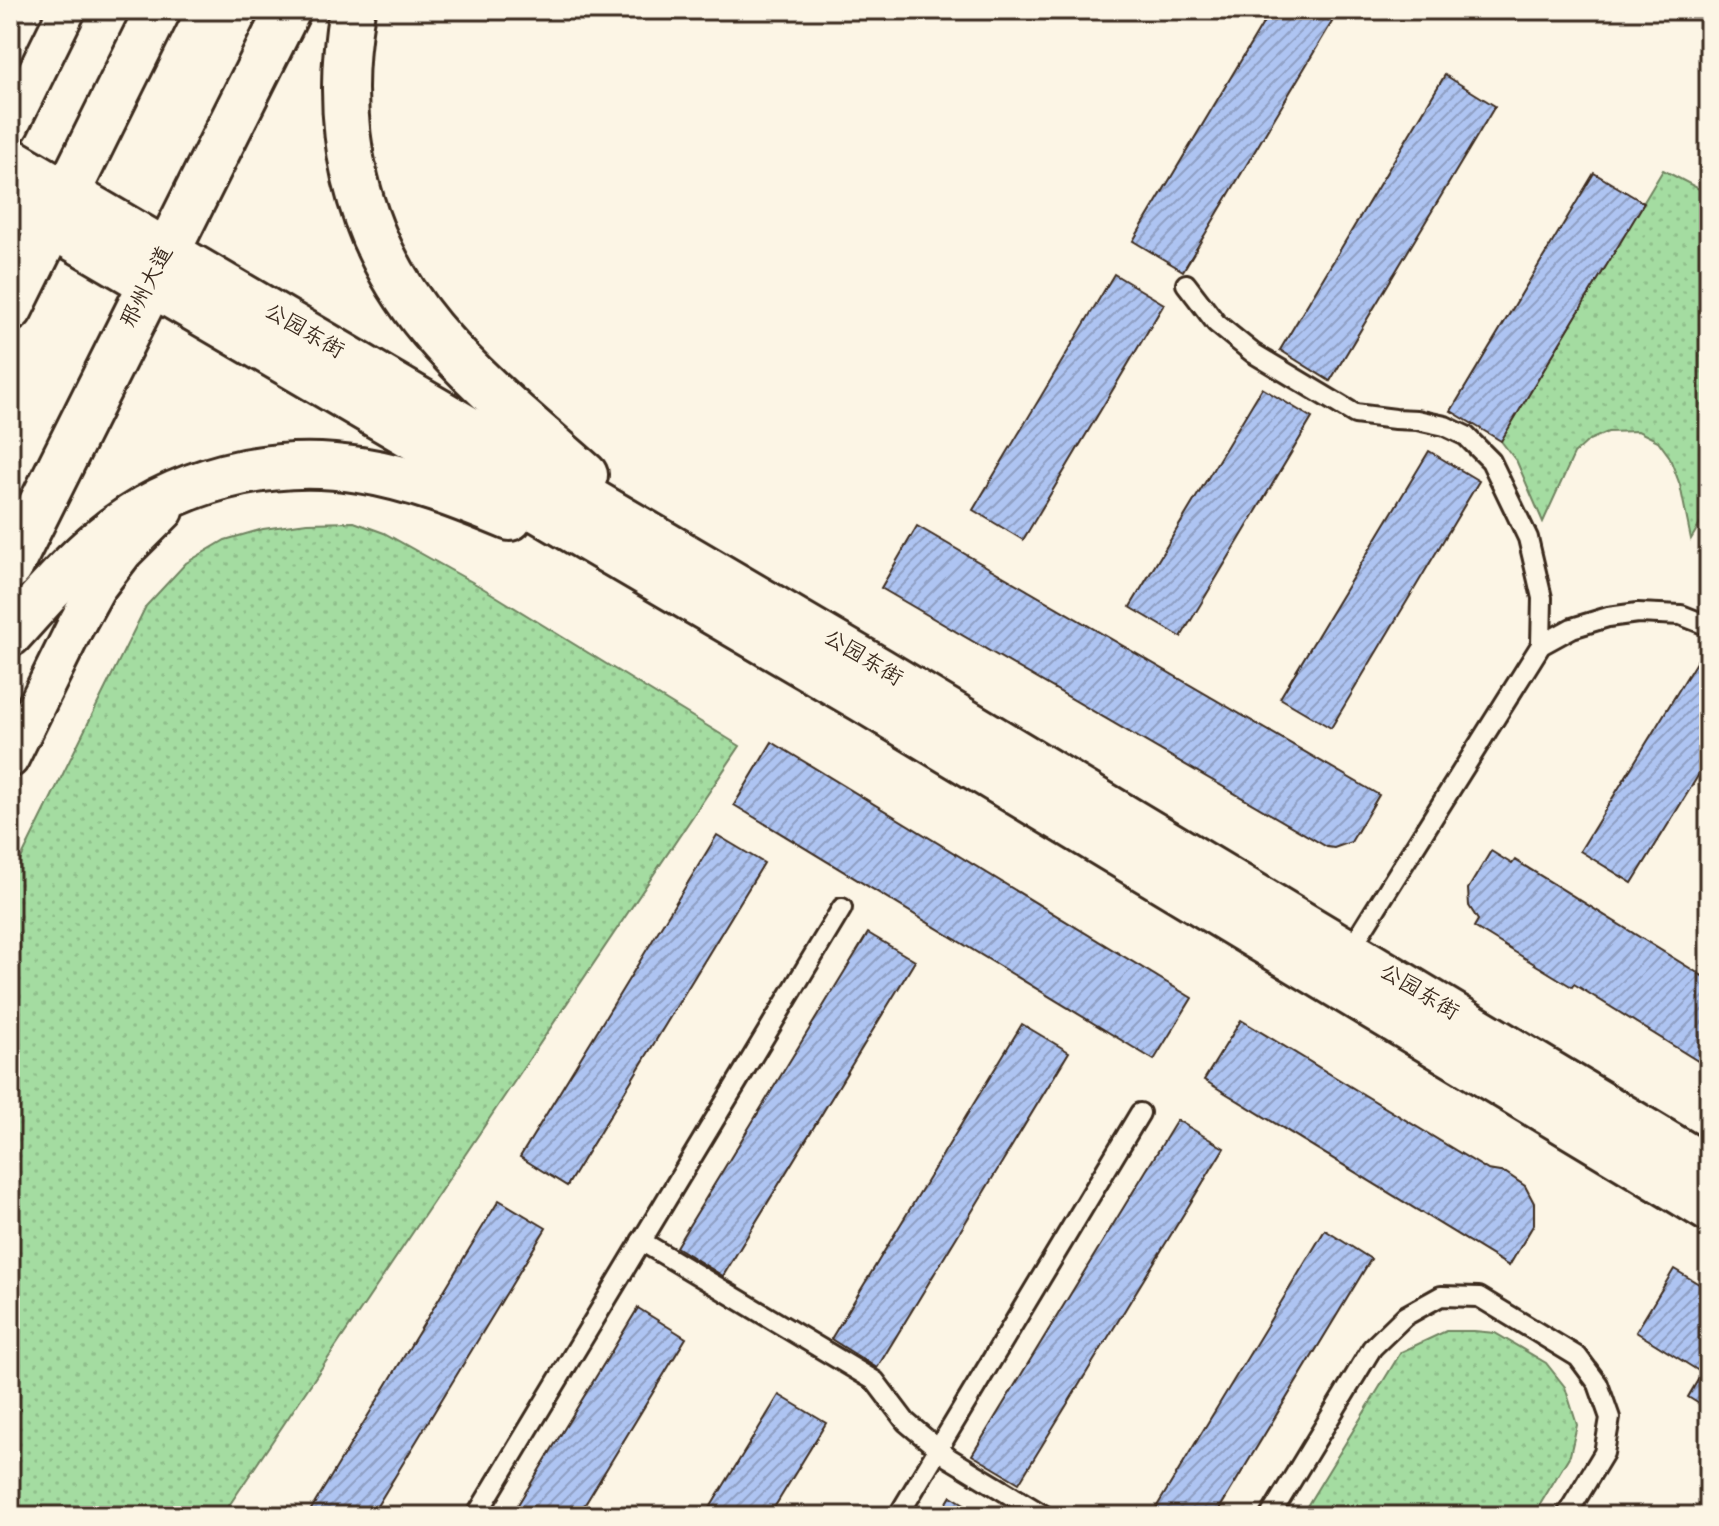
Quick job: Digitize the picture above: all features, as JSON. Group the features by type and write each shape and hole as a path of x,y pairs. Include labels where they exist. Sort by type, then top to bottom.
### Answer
{"street":[{"path":"10,126 67,10"},
{"path":"10,309 158,10"},
{"name":"邢州大道","path":"10,567 288,10"},
{"path":"352,10 344,74 349,152 366,215 386,263 422,318 456,357 520,418 655,559"},
{"name":"公园东街","path":"10,160 59,210 655,559 862,699 1709,1209"},
{"name":"公园东街","path":"10,201 59,210"},
{"path":"10,634 81,558 131,518 188,489 241,472 280,467 320,466 360,470 421,485 495,512 655,559"},
{"path":"10,759 96,589 124,552 188,489"},
{"name":"公园东街","path":"655,559 879,670 1709,1169"}],"lane":[{"path":"1186,284 1216,323 1253,353 1355,414 1445,426 1466,436 1491,461 1528,538 1542,598 1541,645"},
{"path":"1348,953 1541,645 1572,628 1608,617 1638,613 1681,615 1709,626"},
{"path":"476,1516 842,908"},
{"path":"898,1516 1140,1113"},
{"path":"641,1241 875,1381 906,1422 949,1458 1045,1516"},
{"path":"1270,1516 1372,1348 1405,1316 1441,1296 1479,1297 1578,1357 1598,1384 1610,1418 1604,1453 1566,1516"}],"green space":[{"path":"1663,170 1709,194 1709,509 1691,539 1680,485 1669,456 1658,441 1638,431 1608,432 1589,440 1574,454 1543,522 1517,462 1501,441"},
{"path":"354,522 384,533 481,587 740,746 222,1516 10,1516 10,881 146,606 186,563 225,540 263,529 307,523"},
{"path":"1446,1331 1495,1333 1546,1363 1565,1387 1577,1425 1570,1455 1533,1516 1301,1516 1401,1352"}],"building":[{"path":"1271,10 1312,10 1332,22 1183,271 1133,241"},
{"path":"1445,75 1495,106 1330,381 1280,350"},
{"path":"1594,173 1644,203 1501,441 1451,411"},
{"path":"1114,274 1164,304 1023,540 973,510"},
{"path":"1262,388 1312,418 1181,637 1130,607"},
{"path":"1429,451 1479,481 1331,728 1280,698"},
{"path":"917,526 1379,795 1351,842 1334,848 1327,847 881,588"},
{"path":"1709,641 1709,758 1632,883 1580,851"},
{"path":"772,742 1192,998 1154,1060 734,805"},
{"path":"717,835 764,863 567,1186 520,1157"},
{"path":"1491,851 1512,864 1515,860 1709,980 1709,1068 1574,984 1572,987 1474,927 1478,920 1469,906 1468,889"},
{"path":"868,933 915,961 723,1276 676,1247"},
{"path":"1241,1020 1488,1170 1506,1173 1525,1186 1534,1203 1534,1224 1509,1266 1204,1080"},
{"path":"1022,1024 1069,1052 877,1368 831,1339"},
{"path":"1177,1120 1224,1148 1019,1483 972,1455"},
{"path":"499,1200 546,1228 371,1516 307,1516"},
{"path":"1325,1230 1371,1259 1215,1516 1151,1516"},
{"path":"1674,1269 1709,1290 1709,1410 1688,1397 1702,1373 1636,1332"},
{"path":"638,1308 686,1338 578,1516 511,1516"},
{"path":"779,1395 826,1423 769,1516 705,1516"},
{"path":"951,1496 984,1516 939,1516"}]}
